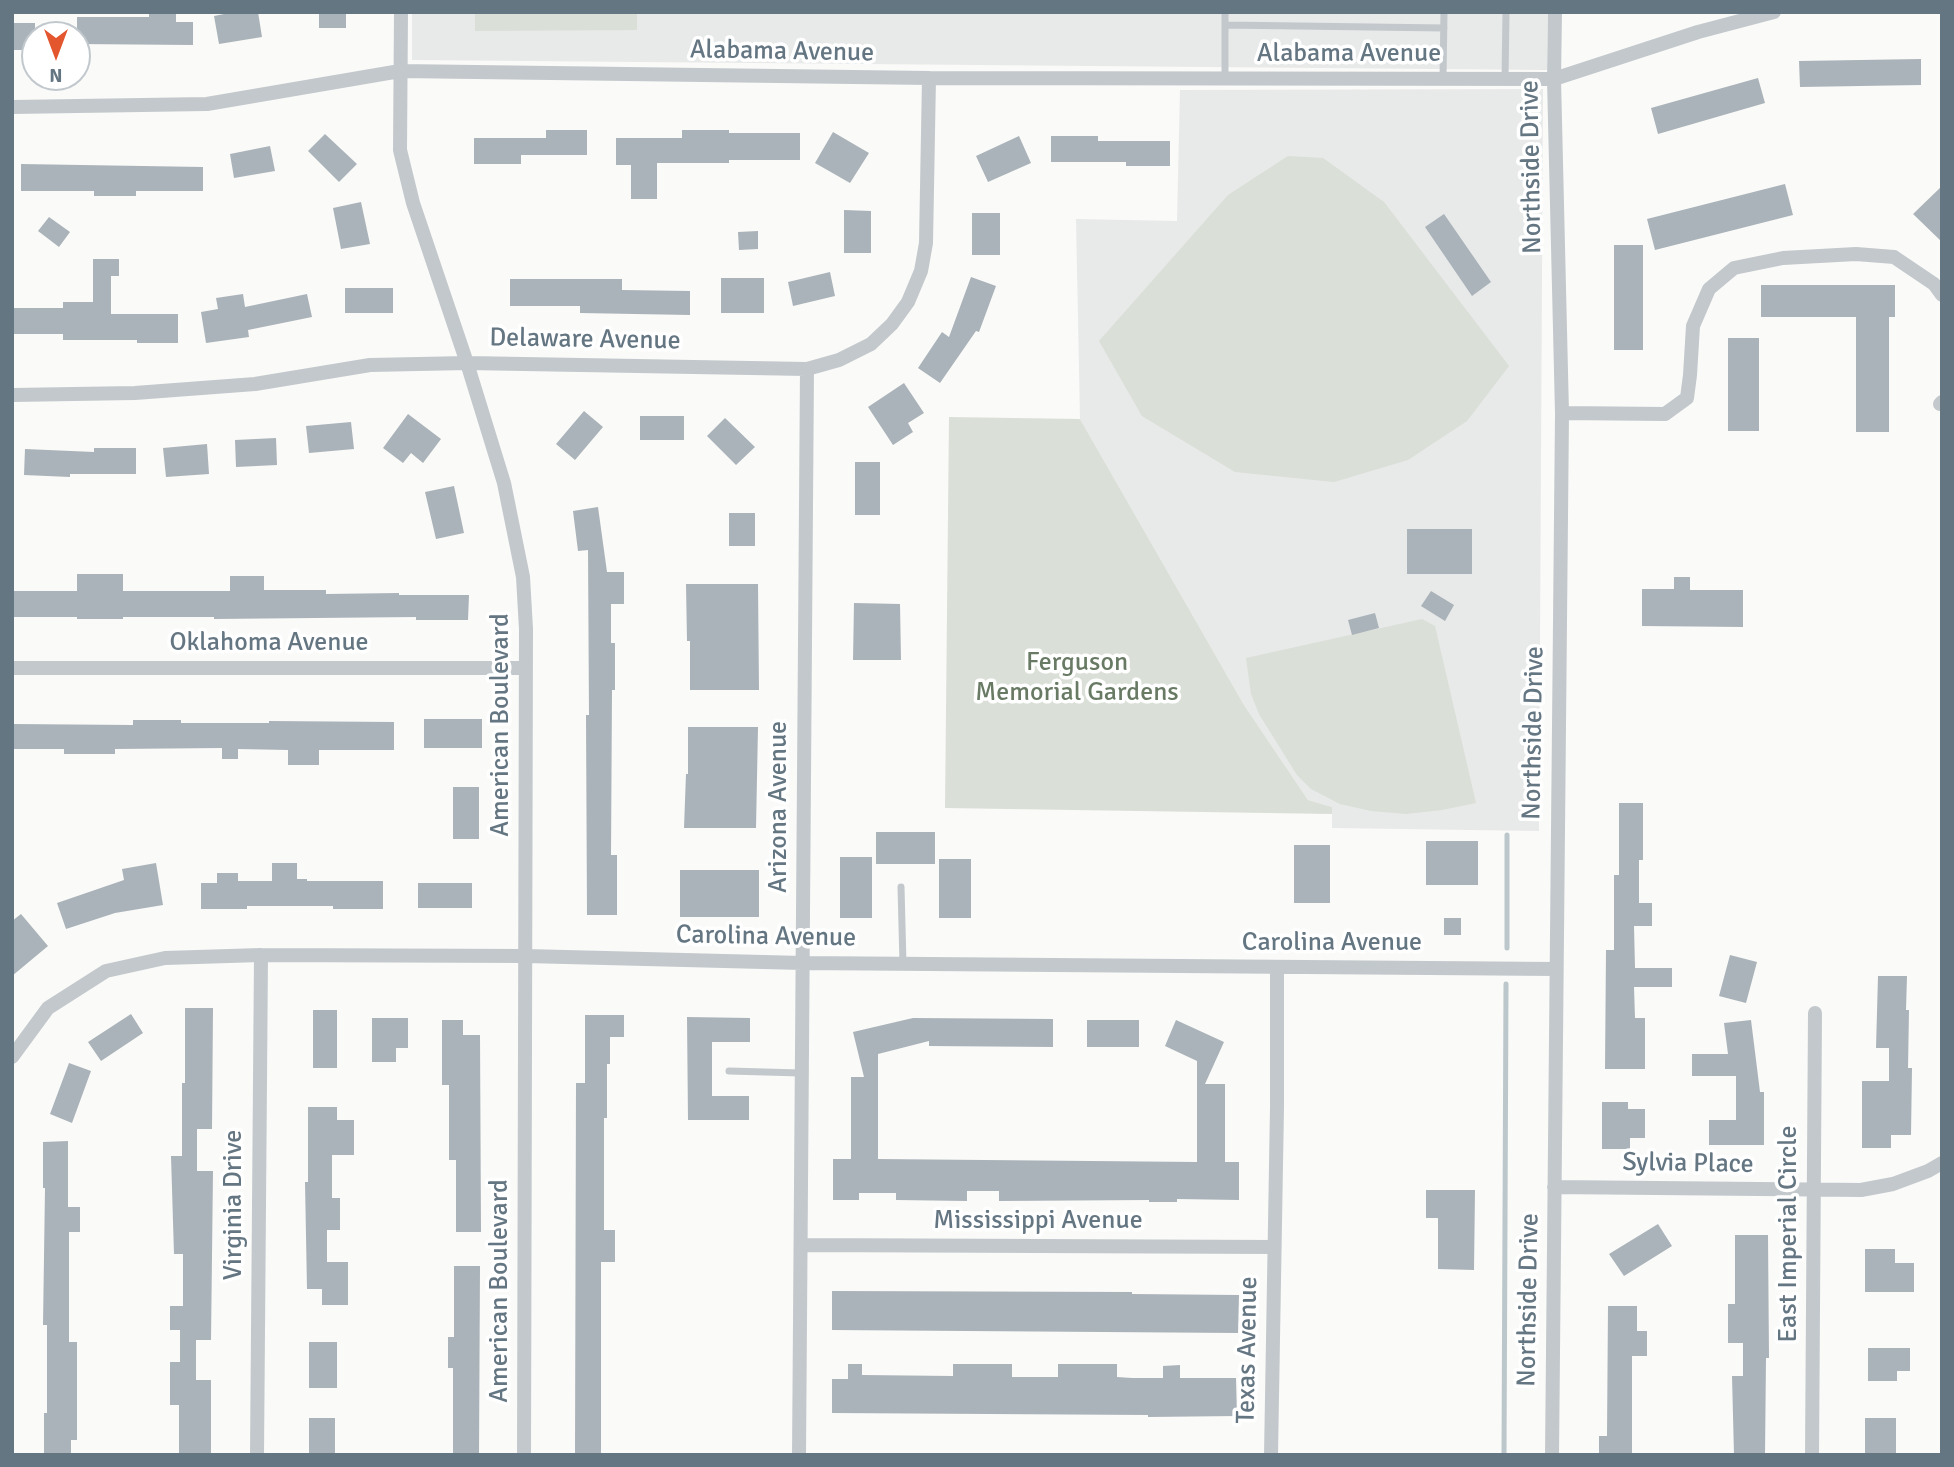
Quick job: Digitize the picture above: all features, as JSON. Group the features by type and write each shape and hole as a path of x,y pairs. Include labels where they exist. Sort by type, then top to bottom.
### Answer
{"street":[{"name":"American Boulevard","path":"401,12 400,150 414,203 503,483 523,578 526,629 524,1455"},
{"name":"Northside Drive","path":"1552,1455 1562,413 1555,12"},
{"name":"Alabama Avenue","path":"12,107 206,104 400,71 929,78 1555,79 1699,32 1774,12"},
{"name":"Delaware Avenue","path":"12,395 148,392 255,384 370,365 467,363 807,369 839,360 871,344 892,324 908,302 921,271 926,243 929,78"},
{"path":"1562,413 1665,414 1687,398 1693,326 1709,289 1734,268 1783,258 1856,254 1894,257 1934,284 1942,295"},
{"name":"Arizona Avenue","path":"799,1455 807,369"},
{"name":"Oklahoma Avenue","path":"12,668 525,668"},
{"name":"Virginia Drive","path":"257,1455 261,956"},
{"name":"Carolina Avenue","path":"12,1057 48,1008 106,971 165,958 526,956 803,963 1555,969"},
{"name":"Texas Avenue","path":"1271,1455 1277,968"},
{"name":"East Imperial Circle","path":"1812,1455 1815,1013"},
{"name":"Sylvia Place","path":"1555,1186 1861,1190 1893,1184 1942,1163"},
{"name":"Mississippi Avenue","path":"801,1245 1275,1247"}],"lane":[{"path":"1225,12 1225,78"},
{"path":"1443,79 1444,12"},
{"path":"1505,79 1506,12"},
{"path":"1225,25 1444,28"},
{"path":"901,887 902,964"},
{"path":"729,1071 802,1073"}],"shaded area":[{"path":"412,12 1548,12 1547,70 412,60"},
{"path":"1543,89 1539,831 1332,828 1332,807 1308,800 1244,705 1080,419 1076,219 1177,221 1180,90"}],"green space":[{"path":"475,12 637,12 637,30 475,31"},
{"path":"1288,156 1323,158 1384,202 1509,366 1467,421 1408,460 1334,482 1235,472 1142,416 1099,341 1228,195"},
{"name":"Ferguson Memorial Gardens","path":"949,417 1080,419 1244,705 1308,800 1332,807 1332,814 945,808"},
{"path":"1422,619 1435,626 1476,803 1406,814 1371,811 1340,804 1311,789 1297,775 1259,714 1251,694 1246,658"}],"building":[{"path":"149,12 176,12 176,22 193,22 193,45 91,44 91,21 77,21 77,17 149,17"},
{"path":"234,12 258,12 262,37 219,44 214,16"},
{"path":"319,12 346,12 346,28 319,28"},
{"path":"12,23 21,23 21,50 12,50"},
{"path":"1921,59 1921,85 1800,87 1799,61"},
{"path":"1758,78 1765,103 1658,134 1651,108"},
{"path":"546,130 587,130 587,155 521,155 521,164 474,164 474,138 546,138"},
{"path":"682,130 800,133 800,160 657,163 657,199 631,199 631,165 616,165 616,138 682,138"},
{"path":"833,132 869,153 850,183 815,163"},
{"path":"325,134 357,164 339,182 308,151"},
{"path":"1019,136 1031,163 988,182 976,156"},
{"path":"1051,136 1098,136 1098,141 1170,141 1170,166 1126,166 1126,162 1051,162"},
{"path":"270,146 275,171 234,178 230,154"},
{"path":"21,164 203,167 203,191 136,191 136,196 94,196 94,191 21,191"},
{"path":"1785,184 1793,215 1655,250 1647,219"},
{"path":"1942,186 1942,242 1913,214"},
{"path":"361,202 370,244 341,249 333,208"},
{"path":"844,210 871,211 871,253 844,253"},
{"path":"972,213 1000,213 1000,255 972,255"},
{"path":"1444,214 1491,282 1472,296 1425,227"},
{"path":"49,217 70,232 59,247 38,231"},
{"path":"758,231 758,249 739,250 738,232"},
{"path":"1614,245 1643,245 1643,350 1614,350"},
{"path":"93,259 119,259 119,276 111,276 111,314 178,314 178,343 63,340 63,334 12,334 12,308 63,308 63,302 93,302"},
{"path":"830,272 835,296 793,306 788,282"},
{"path":"971,277 996,286 979,332 976,331 940,383 918,368 942,332 949,337"},
{"path":"721,278 764,278 764,313 721,313"},
{"path":"510,279 622,279 622,290 690,291 690,315 580,313 580,306 510,306"},
{"path":"1761,285 1895,285 1895,317 1889,317 1889,432 1856,432 1856,317 1761,317"},
{"path":"345,288 393,288 393,313 345,313"},
{"path":"243,294 245,307 307,294 312,317 248,330 249,337 206,343 201,312 218,309 216,298"},
{"path":"1728,338 1759,338 1759,431 1728,431"},
{"path":"904,383 924,413 908,423 913,432 893,445 868,407"},
{"path":"584,411 603,427 575,460 556,444"},
{"path":"408,414 441,439 423,463 411,453 403,463 383,448"},
{"path":"640,416 684,416 684,440 640,440"},
{"path":"725,418 755,447 736,465 707,436"},
{"path":"351,422 354,449 309,453 306,426"},
{"path":"276,438 277,465 236,467 235,440"},
{"path":"207,444 209,474 166,477 163,448"},
{"path":"94,448 136,448 136,474 70,474 70,477 24,475 25,449 94,452"},
{"path":"855,462 880,462 880,515 855,515"},
{"path":"454,486 464,533 436,539 425,492"},
{"path":"598,507 607,572 624,572 624,604 611,604 611,643 615,643 615,690 612,690 611,855 617,855 617,915 587,915 588,550 578,551 573,511"},
{"path":"729,513 755,513 755,546 729,546"},
{"path":"1407,529 1472,529 1472,574 1407,574"},
{"path":"77,574 123,574 123,591 230,591 230,576 264,576 264,590 326,590 326,594 469,595 468,620 416,620 416,617 12,617 12,591 77,591"},
{"path":"1674,577 1690,577 1690,590 1743,590 1743,627 1642,626 1642,589 1674,589"},
{"path":"686,584 758,584 759,690 690,690"},
{"path":"1431,591 1454,605 1445,621 1421,606"},
{"path":"854,603 900,604 901,660 853,660"},
{"path":"1375,613 1379,628 1352,635 1348,620"},
{"path":"424,719 482,719 482,748 424,748"},
{"path":"133,720 181,720 181,723 394,722 394,750 319,750 319,765 288,765 288,750 238,749 238,759 222,759 222,748 115,749 115,754 64,754 64,749 12,749 12,724 133,725"},
{"path":"688,727 758,727 756,828 684,828"},
{"path":"453,787 479,787 479,839 453,839"},
{"path":"1619,803 1643,803 1643,860 1639,860 1639,903 1652,903 1652,926 1634,926 1635,968 1672,968 1672,987 1634,987 1635,1018 1645,1018 1645,1069 1605,1069 1606,950 1614,950 1614,875 1619,875"},
{"path":"876,832 935,832 935,864 876,864"},
{"path":"1426,841 1478,841 1478,885 1426,885"},
{"path":"1294,845 1330,845 1330,903 1294,903"},
{"path":"840,857 872,857 872,918 840,918"},
{"path":"939,859 971,859 971,918 939,918"},
{"path":"156,863 163,905 115,913 66,929 57,903 124,880 122,869"},
{"path":"272,863 297,863 297,879 307,881 383,881 383,909 247,906 247,909 201,909 201,883 217,883 217,873 238,873 238,881 272,881"},
{"path":"680,870 759,870 759,917 680,917"},
{"path":"418,883 472,883 472,908 418,908"},
{"path":"21,914 48,946 12,976 12,921"},
{"path":"1444,918 1461,918 1461,935 1444,935"},
{"path":"1730,955 1757,962 1746,1003 1719,996"},
{"path":"1878,976 1907,976 1908,1068 1912,1068 1911,1135 1891,1135 1891,1148 1862,1148 1862,1081 1889,1081 1889,1048 1876,1048"},
{"path":"185,1008 213,1008 212,1129 197,1129 197,1171 213,1171 211,1340 196,1340 196,1380 211,1380 211,1455 179,1455 179,1405 170,1405 170,1362 180,1362 180,1330 170,1330 170,1306 183,1306 183,1254 174,1254 171,1156 182,1156"},
{"path":"313,1010 337,1010 337,1068 313,1068"},
{"path":"131,1014 143,1033 101,1061 88,1042"},
{"path":"585,1015 624,1015 624,1037 610,1037 607,1118 604,1118 604,1230 615,1230 615,1262 601,1262 601,1455 575,1455 576,1083 585,1083"},
{"path":"687,1017 750,1018 750,1042 712,1042 712,1096 749,1096 749,1120 688,1120"},
{"path":"372,1018 408,1018 408,1048 396,1048 396,1062 372,1062"},
{"path":"913,1018 1053,1019 1053,1047 929,1046 929,1041 878,1054 878,1159 1197,1162 1197,1061 1165,1046 1176,1020 1224,1042 1205,1084 1225,1084 1225,1162 1239,1162 1239,1200 999,1201 999,1191 967,1191 967,1201 896,1200 896,1193 859,1193 859,1200 833,1200 833,1159 851,1159 851,1077 864,1077 853,1032"},
{"path":"442,1020 463,1020 463,1035 480,1035 481,1232 456,1232 456,1160 449,1160 449,1085 442,1085"},
{"path":"1087,1020 1139,1020 1139,1047 1087,1047"},
{"path":"1751,1020 1760,1092 1764,1092 1764,1145 1709,1145 1709,1120 1736,1120 1736,1076 1692,1076 1692,1054 1728,1054 1724,1023"},
{"path":"69,1063 91,1071 72,1123 50,1114"},
{"path":"1602,1102 1628,1102 1628,1109 1645,1109 1645,1138 1630,1138 1630,1149 1602,1149"},
{"path":"308,1107 337,1107 337,1120 354,1120 354,1155 332,1155 332,1198 340,1198 340,1230 327,1230 327,1262 348,1262 348,1305 322,1305 322,1289 307,1289 305,1182 308,1182"},
{"path":"68,1141 68,1207 80,1207 80,1232 69,1232 69,1342 77,1342 77,1440 71,1440 71,1455 44,1455 47,1325 43,1325 43,1142"},
{"path":"1426,1190 1475,1190 1474,1270 1438,1269 1438,1218 1426,1218"},
{"path":"1658,1224 1672,1246 1624,1276 1609,1254"},
{"path":"1735,1235 1768,1235 1769,1358 1766,1358 1765,1455 1734,1455 1732,1376 1743,1376 1743,1343 1728,1343 1728,1304 1735,1304"},
{"path":"1865,1249 1895,1249 1895,1263 1914,1263 1914,1292 1865,1292"},
{"path":"454,1266 480,1266 479,1455 453,1455 453,1368 448,1368 448,1337 454,1337"},
{"path":"832,1291 1239,1295 1238,1333 832,1330"},
{"path":"1608,1306 1637,1306 1637,1331 1647,1331 1647,1356 1632,1356 1632,1455 1599,1455 1599,1436 1607,1436"},
{"path":"309,1342 337,1342 337,1388 309,1388"},
{"path":"1868,1348 1910,1348 1910,1371 1897,1371 1897,1381 1868,1381"},
{"path":"848,1364 862,1364 862,1375 953,1376 953,1364 1012,1364 1012,1377 1058,1377 1058,1364 1117,1364 1117,1377 1132,1378 1163,1378 1163,1366 1180,1365 1180,1378 1236,1378 1237,1416 832,1413 832,1379 848,1379"},
{"path":"309,1418 335,1418 335,1455 309,1455"},
{"path":"1865,1418 1896,1418 1896,1455 1865,1455"}],"waterway":[{"path":"1507,835 1507,948"},
{"path":"1504,1455 1506,984"}]}
